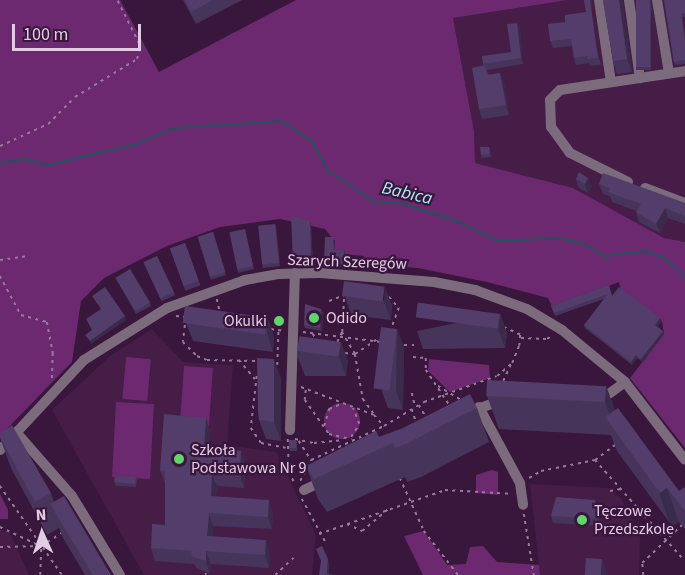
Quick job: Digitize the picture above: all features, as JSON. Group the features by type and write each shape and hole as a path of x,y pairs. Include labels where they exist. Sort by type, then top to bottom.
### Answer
{"street":[{"path":"599,0 611,82"},
{"path":"629,0 640,78"},
{"path":"657,0 669,73"},
{"path":"685,71 560,90 552,96 547,110 555,137 577,159 619,179 685,203"},
{"path":"289,433 295,273"},
{"name":"Szarych Szeregów","path":"0,450 52,389 105,345 167,308 214,289 295,273 421,280 488,294 526,309 562,330 625,382 685,460"},
{"path":"587,403 610,396 625,382"},
{"path":"453,419 478,407 512,400"},
{"path":"478,407 522,494"},
{"path":"16,432 72,496 120,575"},
{"path":"300,489 339,474"}],"path":[{"path":"0,146 48,124 75,98 137,59 139,44 117,0"},
{"path":"0,260 30,256"},
{"path":"0,276 21,315 31,320 44,318 49,325 52,389"},
{"path":"329,302 348,294"},
{"path":"216,296 223,322"},
{"path":"334,346 342,332 344,296"},
{"path":"337,353 355,354 388,333 396,324 399,308 394,299 382,296"},
{"path":"176,315 195,318"},
{"path":"186,317 183,337 190,352 207,360 258,361"},
{"path":"501,328 518,332 520,339 502,383"},
{"path":"267,329 384,342"},
{"path":"277,365 279,330"},
{"path":"342,332 355,354 363,399 384,426"},
{"path":"388,333 395,332"},
{"path":"312,333 326,348"},
{"path":"520,339 547,339 553,333"},
{"path":"402,345 414,345"},
{"path":"413,357 426,358 426,370 444,395 453,419"},
{"path":"238,360 252,371 256,381"},
{"path":"270,363 277,365 306,390 374,415"},
{"path":"300,489 310,460 384,426 419,404 489,381 512,363"},
{"path":"261,370 256,381 251,428 261,443 287,448"},
{"path":"52,389 58,380"},
{"path":"438,386 478,407"},
{"path":"306,390 305,400 326,429 334,437 345,439"},
{"path":"412,393 419,429"},
{"path":"326,429 324,418 329,408 344,403"},
{"path":"419,404 429,423"},
{"path":"299,440 337,440 350,437 360,424 358,413 350,405"},
{"path":"289,433 299,440 314,466"},
{"path":"350,437 352,441"},
{"path":"534,575 522,494 541,471 595,460 624,439"},
{"path":"337,440 342,452"},
{"path":"595,460 685,561"},
{"path":"398,473 424,531 458,575"},
{"path":"0,486 62,575"},
{"path":"610,491 621,488"},
{"path":"325,541 319,534 391,506 445,490 522,494"},
{"path":"346,523 362,531 391,506"},
{"path":"643,575 642,563 685,522"},
{"path":"0,527 41,546"},
{"path":"0,547 41,546 67,530"},
{"path":"40,575 41,546"},
{"path":"275,575 293,558"}],"shaded area":[{"path":"0,0 120,0 159,72 296,0 568,0 453,18 474,131 475,163 573,188 664,238 685,242 685,448 630,378 664,334 662,321 621,290 619,282 552,307 548,298 487,282 418,268 364,264 364,256 334,253 335,241 325,229 280,219 220,227 167,246 104,278 81,301 72,362 0,436"},
{"path":"568,0 685,0 685,242 664,238 573,188 475,163 474,131 453,18"},
{"name":"Szkoła Podstawowa Nr 9","path":"152,329 183,362 233,365 227,445 276,452 316,535 312,575 144,575 52,410 110,356"},
{"path":"126,357 151,359 147,401 122,399"},
{"path":"429,359 489,365 490,378 450,392 428,371"},
{"path":"184,366 213,368 209,425 180,423"},
{"path":"116,402 154,404 150,479 112,477"},
{"path":"342,403 355,408 360,421 355,434 342,439 329,434 324,421 329,408"},
{"path":"492,470 498,472 498,495 476,493 476,475"},
{"name":"Tęczowe Przedszkole","path":"530,484 609,488 621,499 640,534 639,575 540,575"},
{"path":"0,494 8,510 8,519 0,519"},
{"path":"0,530 9,531 29,575 0,575"},
{"path":"424,531 447,565 466,564 470,547 483,546 497,562 539,565 540,575 423,575 404,536"}],"building":[{"path":"185,0 213,0 191,12"},
{"path":"584,0 590,0 598,58 588,59 587,56 574,58 571,39 550,41 548,24 565,22 565,15 586,12"},
{"path":"603,0 619,0 627,59 613,61"},
{"path":"636,0 650,0 650,67 636,67"},
{"path":"664,0 685,0 685,13 681,14 685,60 674,62"},
{"path":"517,23 521,58 483,64 482,56 511,52 507,24"},
{"path":"485,65 487,75 500,73 506,105 479,109 472,68"},
{"path":"480,147 489,147 490,154 481,155"},
{"path":"579,172 588,178 585,184 576,179"},
{"path":"603,173 685,203 685,216 665,208 656,224 636,212 641,204 608,192 610,188 599,184"},
{"path":"291,216 310,221 311,260 293,261"},
{"path":"275,224 279,263 262,265 258,226"},
{"path":"245,229 253,266 237,269 229,232"},
{"path":"213,232 225,272 210,277 198,237"},
{"path":"325,237 334,237 333,250 344,250 343,264 324,263"},
{"path":"185,243 199,281 184,286 170,248"},
{"path":"157,256 174,292 160,299 143,262"},
{"path":"130,269 150,302 136,311 115,278"},
{"path":"344,281 385,287 383,302 342,296"},
{"path":"609,285 612,296 619,287 660,318 655,325 663,331 641,359 636,355 631,362 584,325 608,294 554,313 551,306"},
{"path":"105,287 125,316 90,341 85,335 92,330 86,319 101,309 92,296"},
{"path":"418,302 500,314 498,329 416,317"},
{"name":"Odido","path":"305,304 321,309 320,328 304,325"},
{"path":"185,306 267,318 265,334 183,323"},
{"path":"275,314 281,315 280,321 274,320"},
{"path":"381,327 397,329 389,390 373,389"},
{"path":"299,336 341,342 339,357 297,351"},
{"path":"257,358 274,359 274,422 259,420"},
{"path":"487,380 606,386 605,402 486,396"},
{"path":"470,394 477,408 408,443 395,448 393,443 314,479 306,466 376,431 379,437 403,428"},
{"path":"618,408 679,491 685,487 685,511 667,488 660,493 605,417"},
{"path":"164,414 206,418 204,448 241,451 240,475 212,474 211,496 269,500 268,517 209,513 207,536 266,540 265,555 206,551 206,561 191,556 192,551 151,548 152,524 165,525 165,471 160,470"},
{"path":"12,425 51,493 35,502 0,437 0,434"},
{"path":"289,440 296,440 296,448 289,448"},
{"path":"115,476 136,477 135,484 114,482"},
{"path":"64,496 111,575 93,575 50,504"},
{"path":"556,497 595,500 598,519 551,516"},
{"path":"322,546 328,559 327,574 334,575 319,575 321,561 316,549"},
{"path":"586,558 602,559 601,575 585,575"}],"waterway":[{"name":"Babica","path":"0,163 25,159 48,165 137,144 174,128 281,121 312,141 327,170 377,203 397,202 457,221 498,241 559,238 585,244 604,256 647,251 667,260 685,277"}],"place":[{"name":"Odido","path":"314,318"},
{"name":"Okulki","path":"279,321"},
{"name":"Szkoła Podstawowa Nr 9","path":"179,459"},
{"name":"Tęczowe Przedszkole","path":"582,520"}]}
